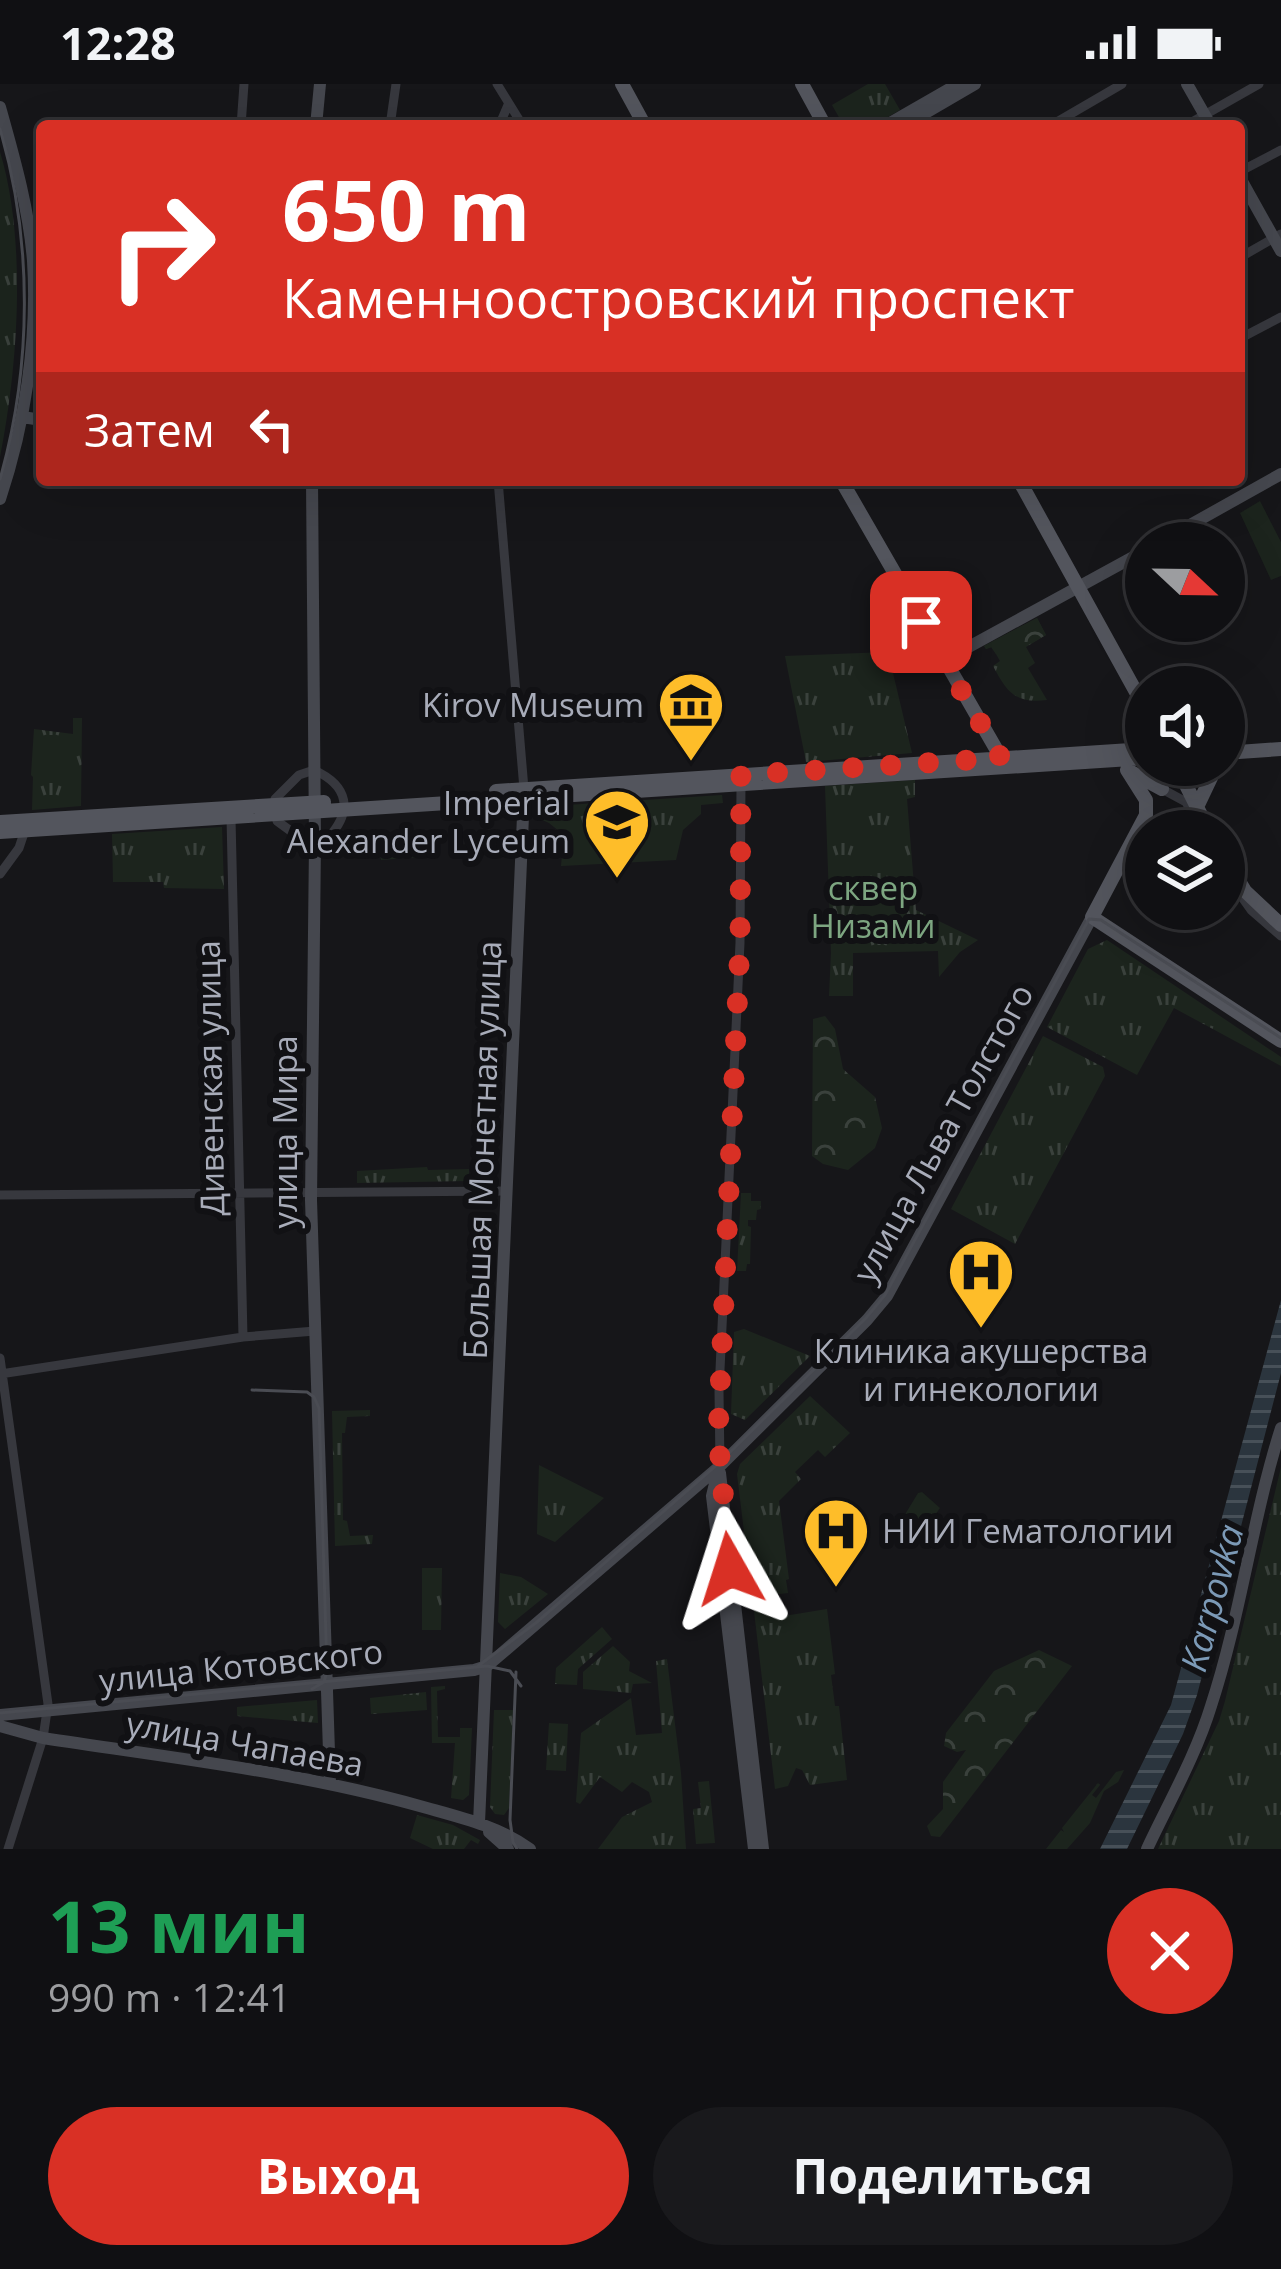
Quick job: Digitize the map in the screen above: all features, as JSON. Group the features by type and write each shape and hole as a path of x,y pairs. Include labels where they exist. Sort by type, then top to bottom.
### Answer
{"main road":[{"path":"622,84 642,120"},
{"path":"802,84 822,120"},
{"path":"844,486 1004,762"},
{"path":"1022,486 1125,672"},
{"path":"1245,747 1281,744"},
{"path":"0,821 275,810 1125,751"},
{"path":"1004,762 1125,760"},
{"path":"1108,761 1125,769"},
{"name":"улица Льва Толстого","path":"1092,917 1144,822 1148,809 1137,786"},
{"path":"1159,787 1166,786"},
{"path":"1186,786 1198,810"},
{"path":"1197,807 1207,786"},
{"path":"0,832 231,818 275,810"},
{"path":"1245,888 1281,926"},
{"path":"1092,917 1281,1041"}],"street":[{"path":"241,120 244,84"},
{"path":"317,120 320,84"},
{"path":"391,120 396,84"},
{"path":"497,84 518,120"},
{"path":"895,120 958,84"},
{"path":"913,120 976,84"},
{"path":"1060,120 1122,84"},
{"path":"1187,84 1208,120 1259,84"},
{"path":"502,120 508,106"},
{"path":"0,107 36,254"},
{"path":"1245,171 1281,150"},
{"path":"1245,184 1279,241 1245,255"},
{"path":"0,499 22,418 36,273"},
{"path":"1245,336 1281,317"},
{"path":"22,418 36,419"},
{"path":"1195,522 1281,474"},
{"name":"улица Мира","path":"312,486 311,1192 330,1783"},
{"name":"Большая Монетная улица","path":"479,1823 524,794 498,486"},
{"path":"943,661 1125,561"},
{"path":"314,770 339,790 344,805 341,824 328,838 315,843 280,826 275,810 278,794 314,770"},
{"path":"741,780 740,943 719,1390 720,1466 763,1849"},
{"path":"1159,787 1191,810"},
{"name":"Дивенская улица","path":"231,818 243,1337"},
{"path":"0,874 25,830"},
{"path":"1245,902 1281,936"},
{"name":"улица Льва Толстого","path":"487,1666 720,1466 887,1296 1092,917"},
{"path":"0,1195 507,1191"},
{"path":"1,1374 243,1337 315,1331"},
{"path":"0,1358 48,1712 8,1849"},
{"path":"1147,1849 1209,1712 1281,1428"},
{"path":"720,1466 712,1496 754,1849"},
{"name":"улица Котовского","path":"0,1714 487,1666"},
{"name":"улица Чапаева","path":"0,1726 43,1738 330,1783 479,1823 530,1849"},
{"name":"улица Чапаева","path":"479,1823 508,1849"}],"green space":[{"path":"868,84 885,84 900,110 882,120 841,120 832,105"},
{"path":"0,152 14,224 17,304 0,457"},
{"path":"1260,501 1281,542 1281,576 1271,580 1240,513"},
{"path":"1037,618 1046,635 1026,647 1035,663 1028,668 1047,700 1036,701 1008,689 993,666 1000,661 992,647 984,646"},
{"path":"1037,618 1046,635 1009,656 984,646"},
{"path":"888,652 912,753 806,762 785,656"},
{"path":"73,718 82,718 81,806 32,810 34,729 73,734"},
{"name":"сквер Низами","path":"915,780 915,797 907,799 916,910 978,940 960,952 939,977 938,951 853,953 853,996 829,996 825,786"},
{"path":"722,795 723,803 701,805 701,814 683,830 676,860 561,866 564,835 536,817 536,807"},
{"path":"222,827 224,889 113,882 112,834"},
{"path":"433,839 434,856 381,860 378,843"},
{"path":"1107,940 1281,1057 1281,1066 1174,1008 1137,1075 1047,1027 1088,949"},
{"path":"825,1016 835,1029 843,1069 875,1097 882,1128 875,1148 848,1170 812,1156 813,1019"},
{"path":"1043,1036 1103,1067 1105,1076 1015,1244 951,1209"},
{"path":"469,1169 469,1181 357,1183 357,1171"},
{"path":"741,1193 751,1193 751,1201 761,1201 756,1220 748,1220 750,1264 746,1271 737,1271"},
{"path":"744,1329 810,1356 745,1420 731,1414 734,1332"},
{"path":"810,1396 850,1433 825,1457 818,1450 795,1472 801,1479 779,1501 788,1593 752,1597 737,1474 740,1464"},
{"path":"370,1410 370,1416 347,1417 342,1433 343,1520 350,1536 373,1535 372,1544 335,1546 332,1411"},
{"path":"539,1465 604,1498 555,1542 537,1534"},
{"path":"1281,1467 1281,1849 1158,1849 1219,1721"},
{"path":"922,1492 940,1508 921,1535 901,1521"},
{"path":"422,1568 442,1568 441,1630 422,1630"},
{"path":"500,1573 521,1577 548,1594 505,1629 498,1622"},
{"path":"827,1609 835,1674 831,1675 847,1780 810,1785 796,1768 788,1786 775,1789 754,1611 765,1610 772,1618"},
{"path":"602,1627 612,1639 578,1669 577,1685 555,1684 556,1668"},
{"path":"613,1646 630,1662 629,1671 652,1683 633,1684 631,1693 583,1689 583,1672"},
{"path":"1039,1650 1072,1666 940,1837 931,1836 927,1826 943,1809 943,1782 966,1750 944,1746 946,1733 994,1671"},
{"path":"667,1659 686,1849 598,1849 622,1817 652,1802 649,1792 632,1782 622,1792 600,1777 580,1804 576,1802 581,1733 631,1698 636,1735 662,1733 656,1661"},
{"path":"445,1686 437,1691 438,1737 460,1737 460,1728 472,1728 469,1795 463,1800 451,1798 455,1743 432,1743 431,1687"},
{"path":"426,1692 427,1710 371,1714 370,1698"},
{"path":"317,1700 318,1723 237,1716 237,1707"},
{"path":"494,1710 513,1710 509,1808 504,1815 490,1807"},
{"path":"549,1723 568,1724 566,1771 546,1770"},
{"path":"1124,1770 1118,1782 1104,1791 1090,1823 1067,1849 1046,1849 1064,1832 1062,1828 1098,1783 1092,1795 1096,1798 1116,1772"},
{"path":"709,1781 715,1843 696,1844 693,1809 701,1808 698,1782"},
{"path":"417,1815 453,1825 480,1840 478,1844 471,1840 464,1849 433,1849 410,1838"}],"water":[{"name":"Karpovka","path":"1281,1300 1281,1373 1197,1695 1127,1849 1100,1849 1171,1705"}],"tram line":[{"path":"0,129 18,215 24,304 18,393 0,479"},
{"path":"478,1666 537,1622 720,1462 885,1295 1089,919 1101,920 1281,1038"},
{"path":"252,1390 307,1392 319,1408 327,1671 324,1682 312,1689"},
{"path":"0,1713 487,1666 510,1671 521,1686"},
{"path":"516,1672 510,1820 517,1849"}],"place":[{"name":"Kirov Museum","path":"691,764"},
{"name":"Imperial Alexander Lyceum","path":"617,881"},
{"name":"Клиника акушерства и гинекологии","path":"981,1331"},
{"name":"НИИ Гематологии","path":"836,1590"}],"route":[{"path":"730,1569 718,1435 740,943 741,775 1001,758 921,622"}]}
